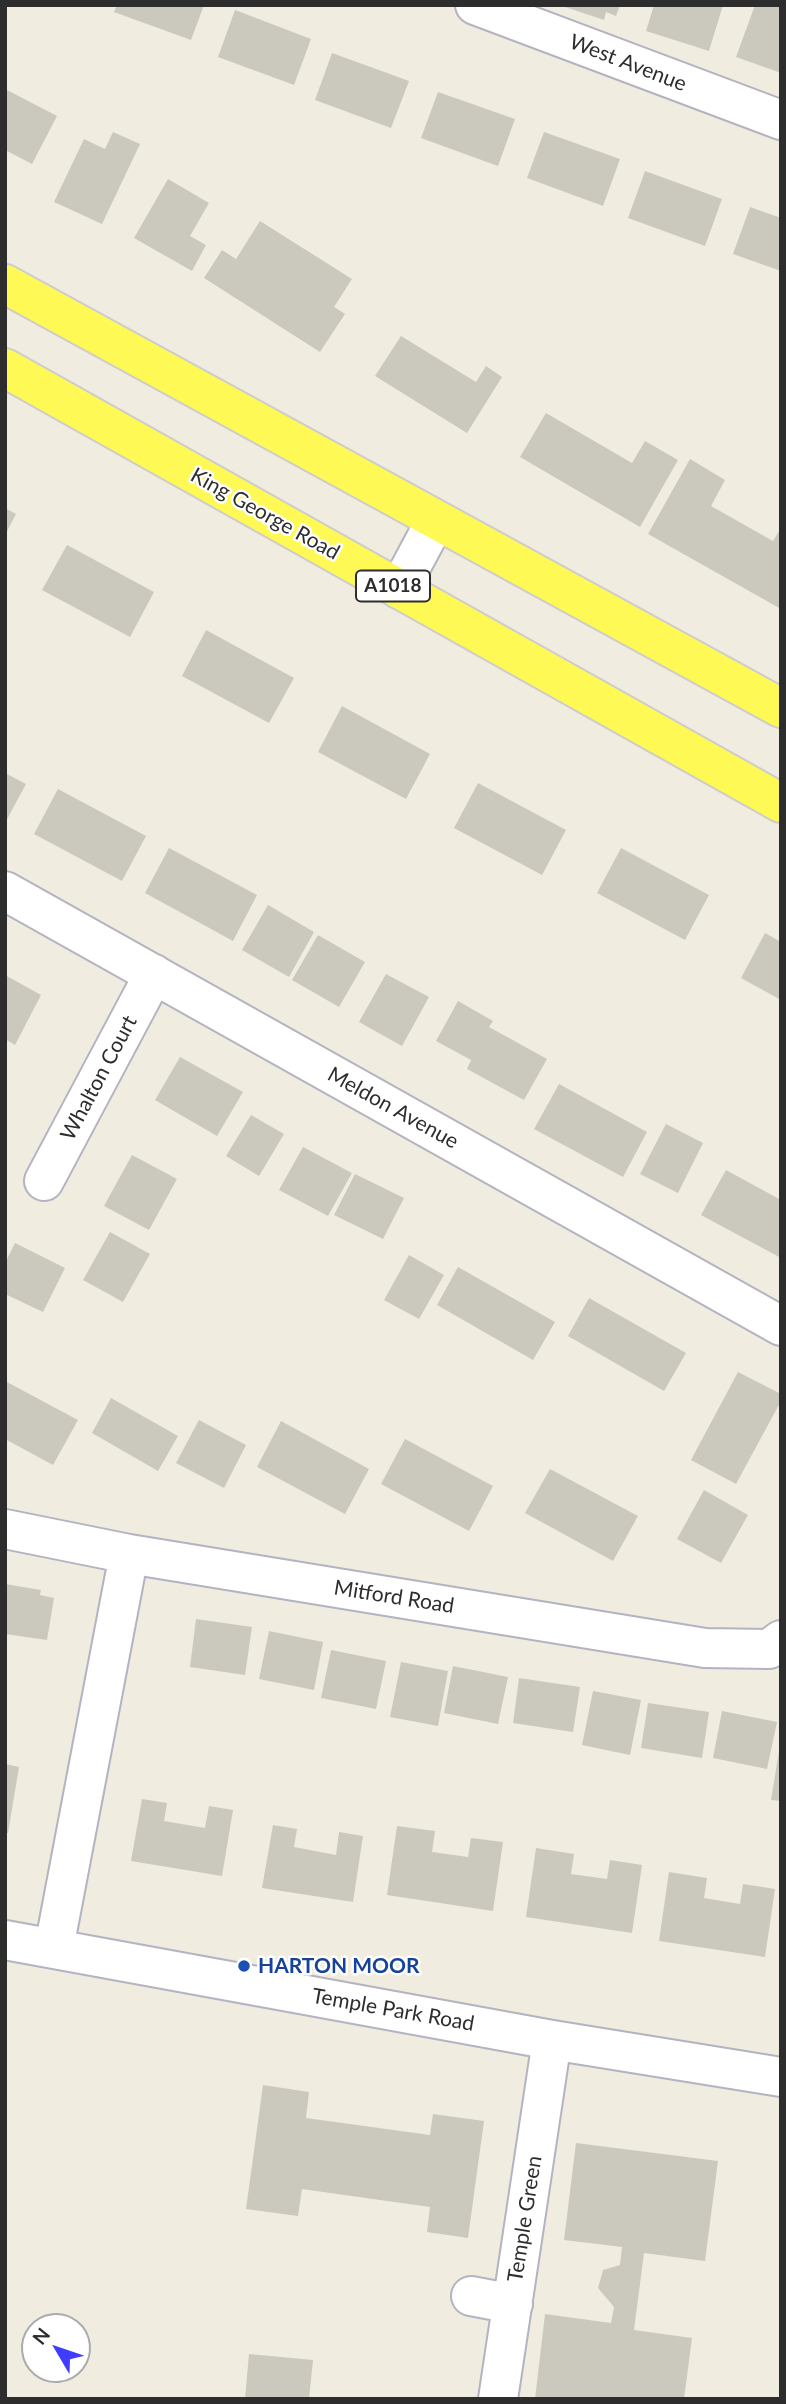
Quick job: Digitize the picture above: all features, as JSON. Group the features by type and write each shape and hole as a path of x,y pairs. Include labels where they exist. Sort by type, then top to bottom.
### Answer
{"main road":[{"path":"5,284 781,708"},
{"name":"King George Road","path":"5,368 781,803"}],"street":[{"name":"West Avenue","path":"488,8 781,120"},
{"path":"399,589 436,520"},
{"name":"Meldon Avenue","path":"5,891 781,1325"},
{"name":"Whalton Court","path":"44,1181 154,974"},
{"name":"Mitford Road","path":"5,1529 129,1553 705,1648 769,1649 781,1640"},
{"path":"54,1948 129,1553"},
{"name":"Temple Park Road","path":"5,1940 552,2040 781,2077"},
{"name":"Temple Green","path":"498,2399 552,2040"},
{"path":"471,2296 513,2304"}],"building":[{"path":"117,5 204,5 191,40 114,12"},
{"path":"620,5 616,16 606,12 604,20 562,6"},
{"path":"654,5 723,5 709,51 646,31"},
{"path":"755,5 781,5 781,73 736,57"},
{"path":"235,10 311,39 294,85 218,57"},
{"path":"332,53 409,81 391,128 315,100"},
{"path":"5,89 57,116 32,164 5,150"},
{"path":"438,92 515,119 498,166 421,138"},
{"path":"113,132 140,144 102,224 54,202 84,139 105,149"},
{"path":"544,132 620,159 603,206 527,178"},
{"path":"645,171 722,199 705,246 628,218"},
{"path":"168,179 209,203 190,236 206,245 192,271 134,238"},
{"path":"750,207 781,218 781,271 733,254"},
{"path":"260,221 352,279 334,307 345,314 320,352 204,278 222,250 236,259"},
{"path":"401,336 476,382 486,366 502,377 467,433 375,376"},
{"path":"546,413 632,463 645,441 678,460 640,527 520,457"},
{"path":"690,459 725,480 711,506 773,541 781,528 781,609 648,534"},
{"path":"5,508 16,514 5,535"},
{"path":"67,545 154,592 130,637 42,590"},
{"path":"206,630 294,678 269,723 182,676"},
{"path":"342,706 430,754 406,799 318,752"},
{"path":"5,773 26,784 5,823"},
{"path":"478,783 566,830 542,875 454,828"},
{"path":"58,789 146,836 122,881 34,834"},
{"path":"169,848 257,895 233,941 145,893"},
{"path":"621,848 709,895 685,940 597,893"},
{"path":"268,905 314,932 289,977 242,950"},
{"path":"765,933 781,942 781,1000 741,978"},
{"path":"318,935 365,962 339,1007 292,980"},
{"path":"386,974 429,997 402,1046 359,1022"},
{"path":"5,975 41,995 15,1045 5,1039"},
{"path":"458,1001 493,1021 489,1027 547,1059 524,1100 467,1069 471,1060 436,1041"},
{"path":"180,1057 243,1092 217,1136 155,1100"},
{"path":"559,1084 647,1132 623,1177 534,1129"},
{"path":"251,1115 284,1134 259,1176 226,1156"},
{"path":"666,1124 703,1143 678,1193 640,1174"},
{"path":"303,1147 352,1173 328,1216 279,1190"},
{"path":"132,1155 177,1179 149,1230 104,1206"},
{"path":"726,1170 781,1200 781,1258 701,1215"},
{"path":"355,1174 404,1198 383,1239 334,1215"},
{"path":"110,1232 150,1254 123,1302 83,1280"},
{"path":"15,1243 65,1268 43,1312 5,1294 5,1263"},
{"path":"409,1255 444,1275 419,1319 384,1300"},
{"path":"458,1267 555,1322 533,1360 437,1305"},
{"path":"589,1298 686,1353 664,1391 568,1336"},
{"path":"738,1372 781,1394 781,1401 736,1484 691,1460"},
{"path":"5,1381 78,1420 53,1465 5,1439"},
{"path":"111,1398 178,1436 158,1471 92,1433"},
{"path":"199,1420 246,1445 224,1488 176,1463"},
{"path":"281,1421 369,1469 345,1514 257,1467"},
{"path":"405,1439 493,1486 469,1531 381,1484"},
{"path":"550,1469 638,1516 613,1561 525,1513"},
{"path":"704,1490 748,1515 721,1563 677,1539"},
{"path":"5,1584 41,1590 40,1595 54,1598 47,1640 5,1634"},
{"path":"196,1619 252,1627 245,1675 190,1667"},
{"path":"269,1631 323,1642 314,1690 259,1679"},
{"path":"331,1650 386,1661 376,1709 321,1698"},
{"path":"401,1662 448,1671 438,1726 390,1717"},
{"path":"453,1666 508,1677 498,1724 444,1713"},
{"path":"519,1678 580,1687 573,1732 513,1723"},
{"path":"593,1691 641,1700 630,1755 582,1745"},
{"path":"648,1703 709,1712 702,1758 641,1748"},
{"path":"722,1711 777,1722 767,1769 713,1758"},
{"path":"781,1751 781,1801 771,1800"},
{"path":"5,1764 19,1767 8,1833 5,1833"},
{"path":"142,1799 167,1803 164,1821 205,1828 209,1806 233,1810 222,1876 131,1861"},
{"path":"273,1825 297,1829 294,1847 336,1855 339,1832 363,1836 353,1902 262,1888"},
{"path":"397,1826 435,1831 432,1852 468,1857 471,1838 503,1842 493,1911 387,1895"},
{"path":"536,1848 574,1854 571,1874 607,1879 610,1860 642,1865 632,1933 526,1917"},
{"path":"669,1872 707,1878 704,1898 740,1904 743,1884 775,1889 765,1957 659,1941"},
{"path":"263,2085 309,2092 306,2118 430,2135 433,2114 484,2121 468,2238 427,2232 430,2207 302,2189 298,2216 246,2209"},
{"path":"576,2143 718,2161 705,2261 644,2253 634,2330 692,2338 684,2399 535,2399 545,2314 611,2323 614,2307 598,2288 603,2270 620,2265 622,2247 564,2240"},
{"path":"249,2354 313,2360 309,2399 245,2399"}],"place":[{"name":"HARTON MOOR","path":"244,1966"}]}
